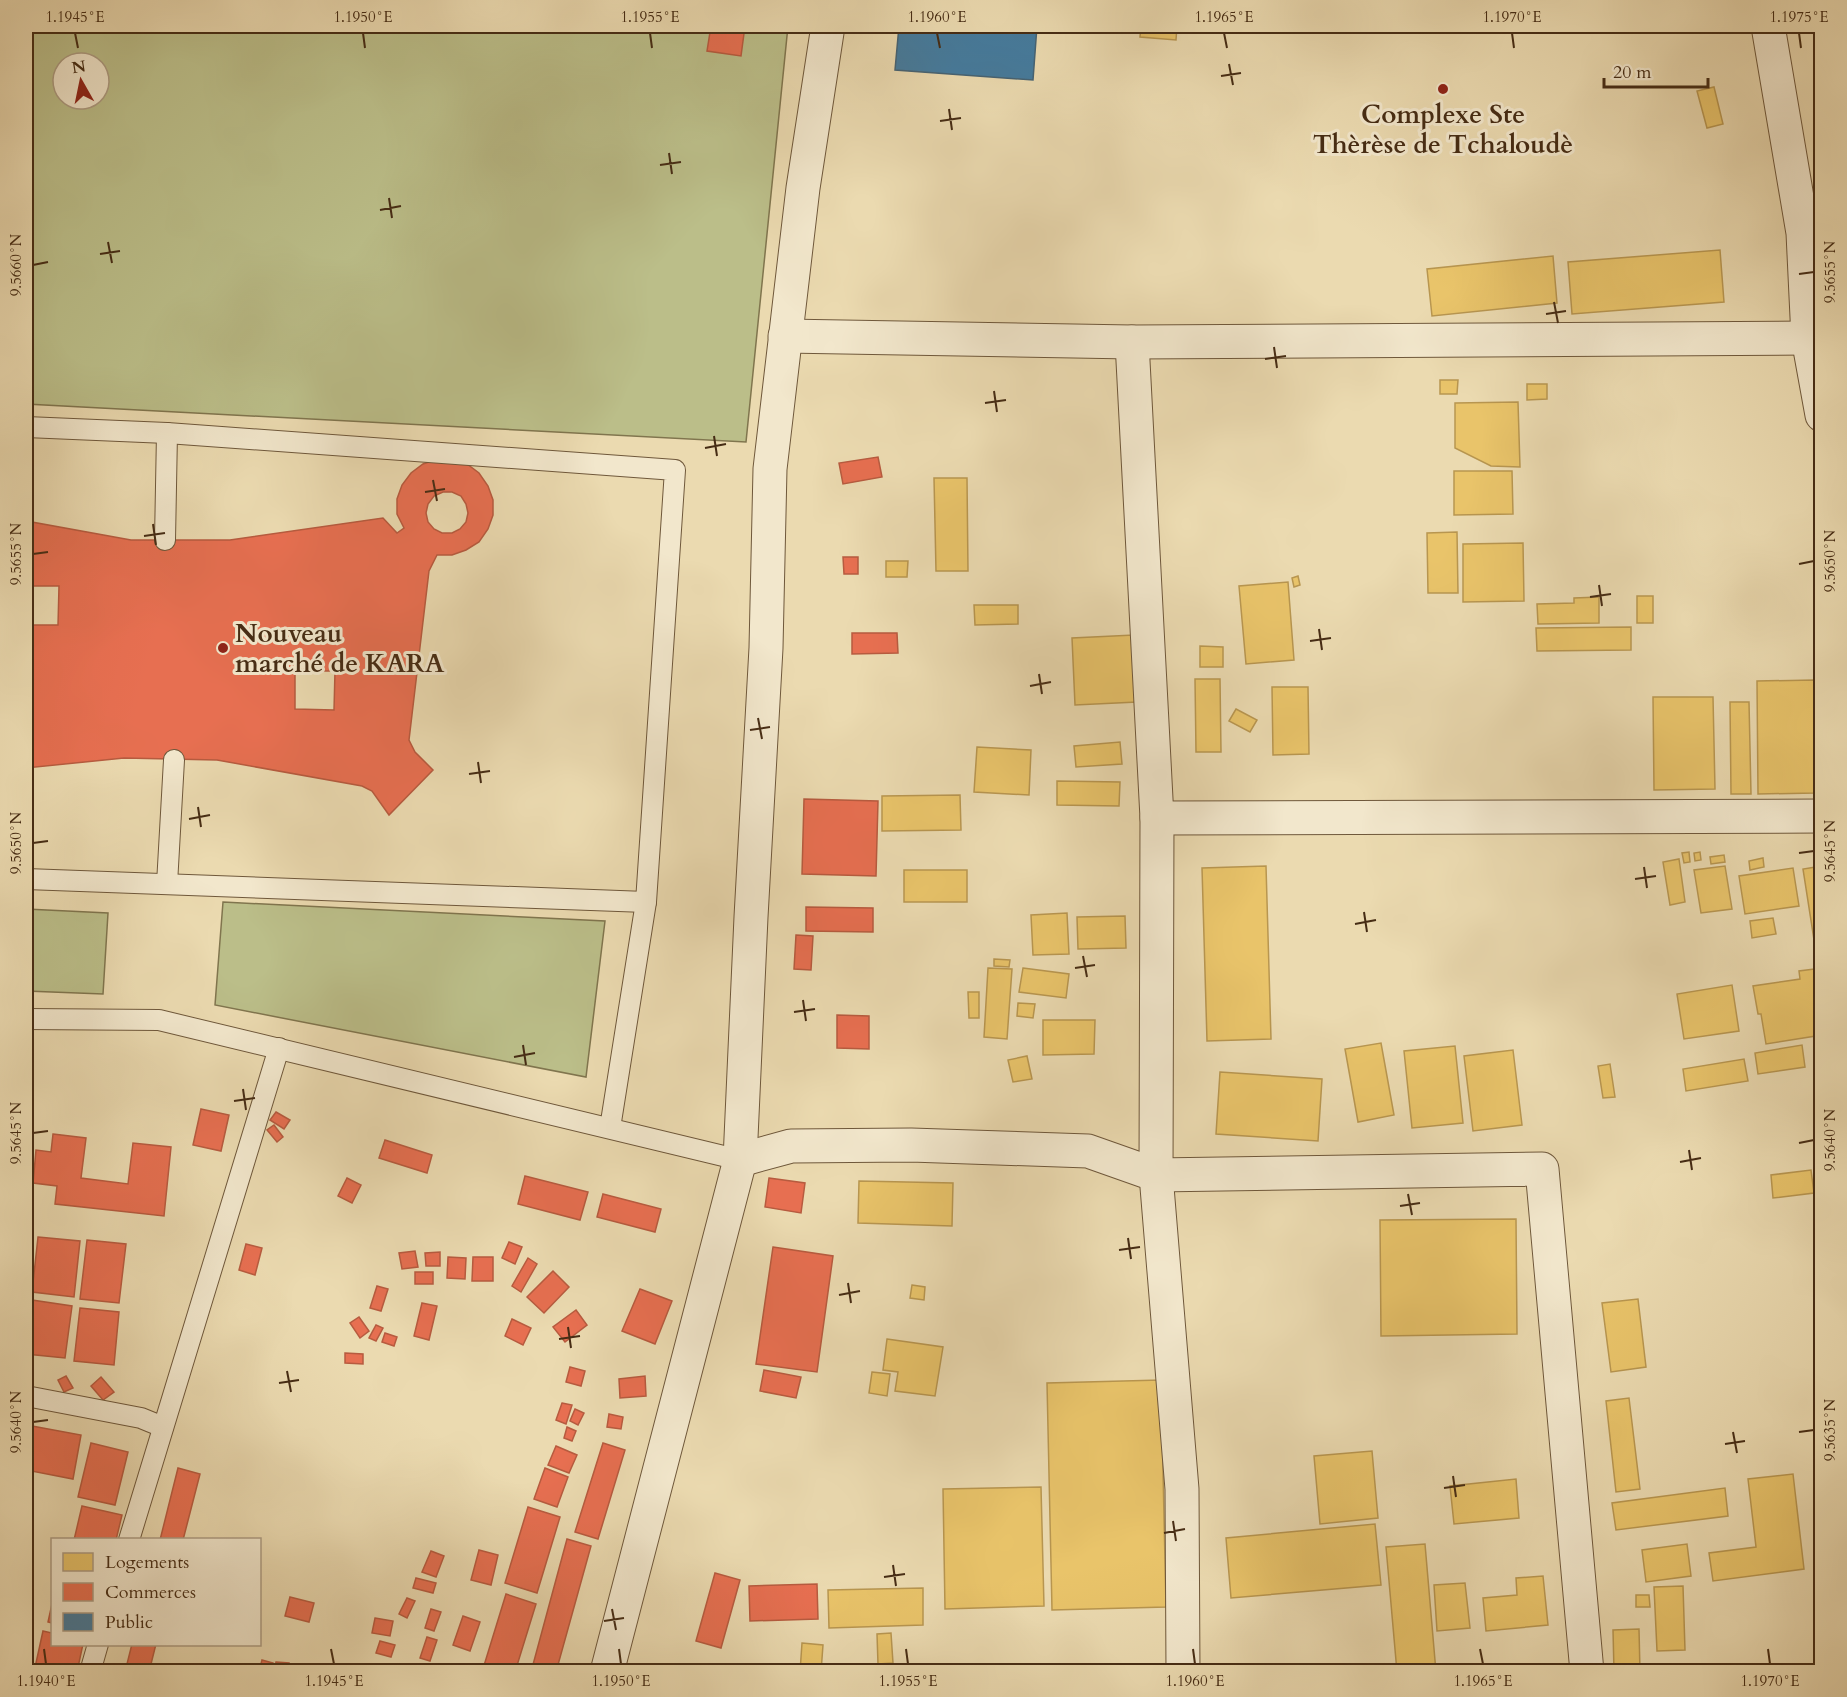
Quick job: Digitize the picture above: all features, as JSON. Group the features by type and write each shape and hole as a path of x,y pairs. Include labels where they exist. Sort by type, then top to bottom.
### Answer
{"street":[{"path":"607,1671 740,1160 766,648 770,469 803,188 828,26"},
{"path":"1768,26 1812,231 1808,338 1821,415"},
{"path":"785,336 1132,342 1808,338"},
{"path":"1132,342 1157,818 1156,1175 1182,1489 1184,1671"},
{"path":"1157,818 1821,816"},
{"path":"740,1160 791,1146 911,1145 1088,1151 1156,1175 1542,1169 1587,1671"}],"lane":[{"path":"26,427 167,433 675,470 646,902 610,1128"},
{"path":"165,540 167,433"},
{"path":"167,884 174,760"},
{"path":"26,879 646,902"},
{"path":"26,1019 159,1020 740,1160"},
{"path":"129,1538 279,1048"},
{"path":"26,1396 141,1418 163,1427"},
{"path":"90,1671 97,1646"}],"green space":[{"path":"26,26 788,26 746,442 26,404"},
{"path":"223,902 605,921 586,1077 215,1005"},
{"path":"26,909 108,913 103,994 26,991"}],"building: Logements":[{"path":"1141,26 1177,26 1176,40 1140,37"},
{"path":"1714,87 1723,124 1707,128 1697,91"},
{"path":"1720,250 1724,302 1572,314 1568,262"},
{"path":"1553,256 1557,303 1432,316 1427,269"},
{"path":"1440,380 1458,380 1457,394 1440,394"},
{"path":"1527,384 1547,384 1547,399 1527,400"},
{"path":"1518,402 1520,467 1491,466 1455,448 1455,403"},
{"path":"1454,471 1512,471 1513,514 1454,515"},
{"path":"934,478 967,478 968,571 936,571"},
{"path":"1457,532 1458,593 1428,593 1427,533"},
{"path":"1523,543 1524,601 1463,602 1463,544"},
{"path":"886,561 908,561 907,577 886,577"},
{"path":"1298,576 1300,585 1294,587 1292,578"},
{"path":"1288,582 1294,660 1246,664 1239,586"},
{"path":"1637,596 1653,596 1653,623 1637,623"},
{"path":"1599,597 1599,623 1538,624 1537,604 1574,603 1574,598"},
{"path":"974,605 1018,605 1018,624 975,625"},
{"path":"1631,627 1631,650 1537,651 1536,628"},
{"path":"1134,635 1137,702 1075,705 1072,638"},
{"path":"1200,646 1223,647 1223,667 1200,667"},
{"path":"1195,679 1220,679 1221,752 1196,752"},
{"path":"1814,680 1815,793 1758,794 1757,681"},
{"path":"1272,687 1308,687 1309,754 1273,755"},
{"path":"1653,697 1713,697 1715,789 1654,790"},
{"path":"1730,702 1749,702 1751,794 1731,794"},
{"path":"1236,709 1257,720 1250,732 1229,721"},
{"path":"1120,742 1122,764 1076,767 1074,746"},
{"path":"977,747 1031,750 1029,795 974,792"},
{"path":"1057,781 1120,782 1119,806 1057,805"},
{"path":"960,795 961,830 882,831 882,796"},
{"path":"1689,852 1690,862 1684,863 1682,853"},
{"path":"1700,852 1701,860 1695,861 1694,853"},
{"path":"1724,855 1725,862 1711,864 1710,857"},
{"path":"1763,858 1764,867 1750,870 1749,861"},
{"path":"1679,859 1685,902 1670,905 1663,862"},
{"path":"1266,866 1271,1039 1207,1041 1202,868"},
{"path":"1725,866 1732,909 1701,913 1694,870"},
{"path":"1822,866 1822,958 1817,959 1803,869"},
{"path":"1793,868 1799,906 1745,914 1739,876"},
{"path":"904,870 967,870 967,902 904,902"},
{"path":"1067,913 1069,954 1033,955 1031,915"},
{"path":"1125,916 1126,948 1078,949 1077,917"},
{"path":"1773,918 1776,934 1752,938 1750,921"},
{"path":"994,959 1010,960 1009,967 994,966"},
{"path":"988,968 1012,969 1007,1039 984,1037"},
{"path":"1023,968 1069,974 1066,998 1019,992"},
{"path":"1822,968 1822,1035 1766,1044 1753,986 1800,979 1799,971"},
{"path":"1732,985 1739,1031 1684,1039 1677,994"},
{"path":"968,992 979,992 979,1018 969,1018"},
{"path":"1018,1003 1035,1004 1033,1018 1017,1016"},
{"path":"1043,1020 1095,1020 1094,1054 1043,1055"},
{"path":"1381,1043 1394,1115 1358,1122 1345,1049"},
{"path":"1802,1045 1805,1067 1758,1074 1755,1053"},
{"path":"1455,1046 1463,1123 1412,1128 1404,1051"},
{"path":"1513,1050 1522,1125 1473,1131 1464,1056"},
{"path":"1027,1056 1032,1079 1013,1082 1008,1060"},
{"path":"1744,1059 1748,1081 1686,1091 1683,1069"},
{"path":"1610,1064 1615,1097 1603,1098 1598,1066"},
{"path":"1822,1067 1822,1097 1819,1098 1815,1068"},
{"path":"1220,1072 1322,1079 1318,1141 1216,1134"},
{"path":"1811,1170 1814,1193 1773,1198 1771,1175"},
{"path":"859,1181 953,1183 952,1226 858,1223"},
{"path":"1516,1219 1517,1334 1381,1336 1380,1220"},
{"path":"912,1285 925,1287 924,1300 910,1298"},
{"path":"1638,1299 1646,1367 1611,1372 1602,1303"},
{"path":"887,1339 943,1347 935,1396 895,1391 898,1372 883,1370"},
{"path":"872,1372 890,1374 887,1396 869,1393"},
{"path":"1161,1380 1166,1607 1052,1610 1047,1383"},
{"path":"1629,1398 1640,1489 1616,1492 1606,1401"},
{"path":"1372,1451 1378,1518 1320,1524 1314,1456"},
{"path":"1793,1474 1804,1569 1713,1581 1709,1553 1756,1547 1748,1479"},
{"path":"1516,1479 1519,1518 1454,1524 1450,1486"},
{"path":"1041,1487 1044,1606 945,1609 943,1489"},
{"path":"1725,1488 1728,1516 1616,1530 1612,1503"},
{"path":"1375,1524 1381,1585 1231,1598 1226,1538"},
{"path":"1425,1544 1436,1672 1397,1672 1386,1547"},
{"path":"1687,1544 1691,1576 1646,1582 1642,1550"},
{"path":"1543,1576 1548,1625 1486,1631 1483,1598 1517,1595 1516,1578"},
{"path":"1465,1583 1470,1628 1437,1631 1434,1585"},
{"path":"1683,1586 1685,1650 1657,1651 1654,1587"},
{"path":"923,1588 923,1625 829,1628 828,1590"},
{"path":"1636,1595 1649,1595 1650,1607 1636,1607"},
{"path":"1639,1629 1640,1672 1614,1672 1613,1630"},
{"path":"891,1633 893,1663 878,1664 877,1634"},
{"path":"802,1643 823,1645 821,1672 800,1672"}],"building: Commerces":[{"path":"711,26 745,26 741,56 707,51"},
{"path":"878,457 882,477 843,484 839,463"},
{"name":"Nouveau marché de KARA","path":"438,459 467,464 479,473 488,486 493,500 493,515 488,529 479,542 452,555 437,555 429,571 409,740 415,752 433,770 389,815 372,791 362,786 217,760 124,758 26,768 26,625 58,625 59,586 26,586 26,521 131,540 230,540 383,518 397,533 404,528 397,514 397,499 402,485 411,473 423,464","holes":["443,492 452,492 461,496 468,513 466,522 452,533 442,533 434,529 428,522 426,513 428,504 434,496","295,671 335,671 334,710 295,709"]},
{"path":"843,557 858,557 858,574 844,574"},
{"path":"852,633 897,633 898,653 852,654"},
{"path":"804,799 878,801 876,876 802,874"},
{"path":"806,907 873,908 873,932 806,931"},
{"path":"796,935 813,936 811,970 794,969"},
{"path":"837,1015 869,1016 869,1049 837,1048"},
{"path":"201,1109 229,1115 221,1151 193,1145"},
{"path":"276,1112 290,1120 284,1129 270,1120"},
{"path":"274,1125 283,1137 277,1142 267,1130"},
{"path":"53,1134 86,1138 81,1178 128,1184 133,1143 171,1147 164,1216 55,1204 57,1186 33,1183 36,1150 51,1152"},
{"path":"385,1140 432,1155 427,1173 379,1158"},
{"path":"525,1176 588,1192 580,1220 518,1204"},
{"path":"347,1178 361,1185 352,1203 338,1196"},
{"path":"769,1178 805,1183 801,1213 765,1207"},
{"path":"603,1194 661,1209 655,1232 597,1217"},
{"path":"38,1237 80,1241 74,1297 32,1292"},
{"path":"87,1240 126,1244 119,1303 80,1299"},
{"path":"509,1242 522,1247 515,1264 502,1258"},
{"path":"246,1244 262,1248 255,1275 239,1270"},
{"path":"773,1247 833,1256 817,1372 756,1364"},
{"path":"415,1251 418,1267 402,1269 399,1253"},
{"path":"440,1252 440,1266 426,1266 425,1253"},
{"path":"448,1257 466,1258 465,1279 447,1278"},
{"path":"473,1257 493,1257 493,1281 472,1281"},
{"path":"528,1258 537,1264 521,1292 512,1286"},
{"path":"553,1271 569,1287 544,1313 527,1297"},
{"path":"415,1272 433,1272 433,1284 415,1284"},
{"path":"377,1286 388,1289 381,1311 370,1308"},
{"path":"640,1289 672,1301 655,1344 622,1331"},
{"path":"32,1300 72,1306 65,1358 26,1354"},
{"path":"422,1303 437,1306 429,1340 414,1336"},
{"path":"80,1308 119,1312 114,1365 74,1361"},
{"path":"576,1310 587,1325 565,1342 553,1327"},
{"path":"359,1317 369,1331 360,1338 350,1323"},
{"path":"512,1319 531,1328 523,1345 505,1336"},
{"path":"376,1325 383,1328 376,1341 369,1338"},
{"path":"385,1333 397,1337 394,1346 382,1342"},
{"path":"345,1353 363,1354 363,1364 345,1363"},
{"path":"570,1367 585,1371 581,1386 566,1382"},
{"path":"764,1370 801,1377 796,1398 760,1391"},
{"path":"66,1376 73,1388 64,1392 58,1380"},
{"path":"645,1376 646,1396 620,1398 619,1379"},
{"path":"101,1377 114,1392 103,1400 91,1386"},
{"path":"562,1403 572,1405 566,1424 556,1420"},
{"path":"575,1409 584,1413 578,1425 570,1421"},
{"path":"609,1414 623,1417 621,1429 607,1427"},
{"path":"32,1426 81,1435 73,1479 26,1470"},
{"path":"567,1427 576,1431 572,1441 564,1438"},
{"path":"91,1443 128,1452 115,1505 78,1497"},
{"path":"603,1443 625,1450 598,1539 575,1532"},
{"path":"556,1446 577,1455 569,1473 548,1465"},
{"path":"178,1468 200,1474 184,1538 160,1538"},
{"path":"545,1468 568,1477 557,1507 534,1499"},
{"path":"82,1506 122,1515 116,1538 74,1538"},
{"path":"528,1507 560,1517 537,1593 505,1583"},
{"path":"567,1539 591,1546 556,1672 531,1672"},
{"path":"479,1550 498,1555 491,1585 471,1580"},
{"path":"431,1551 444,1556 436,1577 422,1572"},
{"path":"715,1573 740,1580 721,1648 696,1641"},
{"path":"416,1578 436,1583 433,1593 413,1588"},
{"path":"817,1584 818,1619 750,1621 749,1586"},
{"path":"506,1594 536,1604 515,1672 482,1672"},
{"path":"290,1597 314,1603 309,1622 285,1616"},
{"path":"407,1598 415,1601 407,1618 399,1614"},
{"path":"431,1609 441,1612 434,1631 425,1628"},
{"path":"463,1616 480,1622 470,1651 453,1645"},
{"path":"375,1618 393,1621 390,1636 372,1633"},
{"path":"43,1631 51,1633 51,1646 83,1646 77,1672 34,1672"},
{"path":"427,1637 437,1640 430,1661 420,1658"},
{"path":"380,1641 395,1645 391,1657 376,1653"},
{"path":"132,1646 156,1646 149,1672 125,1672"},
{"path":"262,1660 273,1663 271,1672 259,1672"},
{"path":"276,1662 289,1663 288,1672 274,1672"}],"building: Public":[{"path":"899,26 1037,26 1033,80 895,70"}],"place":[{"name":"Complexe Ste Thèrèse de Tchaloudè","path":"1443,89"},
{"name":"Nouveau marché de KARA","path":"223,648"}]}
